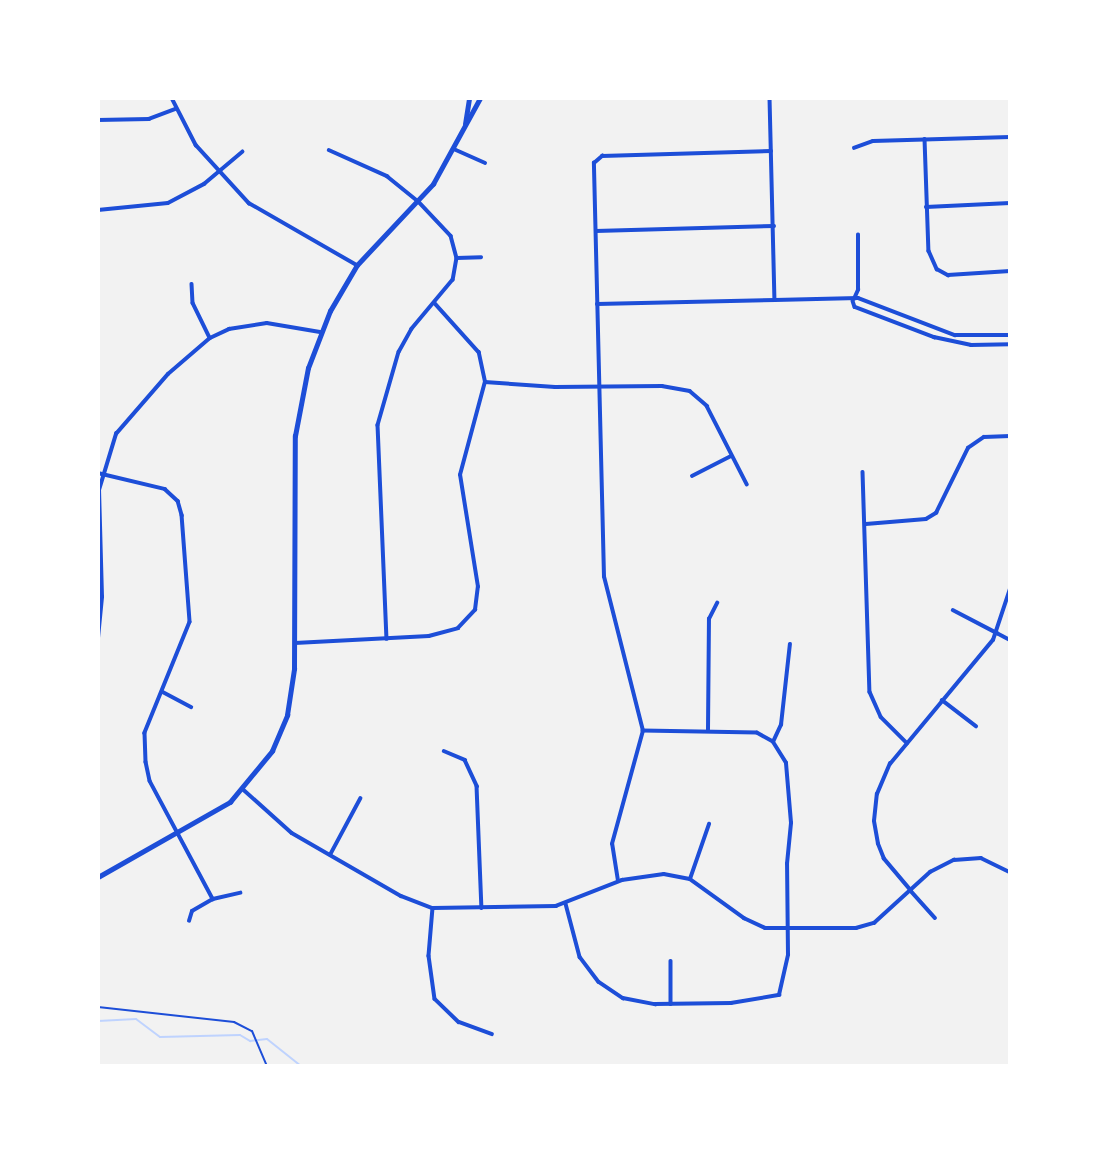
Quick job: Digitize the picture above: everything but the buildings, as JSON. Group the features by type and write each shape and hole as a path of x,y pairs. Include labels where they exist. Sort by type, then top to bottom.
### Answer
{"main road":[{"path":"98,877 181,832 244,790 281,733 292,689 295,643 295,436 321,332 357,265 418,201 454,149 465,124 469,98"},
{"path":"465,124 472,119 480,98"}],"street":[{"path":"172,98 175,109 217,172 265,215 357,265"},
{"path":"770,98 775,300"},
{"path":"98,120 149,119 175,109"},
{"path":"853,148 873,141 1010,136"},
{"path":"925,139 930,259 947,274 1010,271"},
{"path":"454,149 485,163"},
{"path":"329,150 387,176 418,201 451,236 457,258 453,280 399,352 378,425 387,639"},
{"path":"618,881 612,844 643,731 606,599 597,304 597,159 771,151"},
{"path":"98,210 168,203 217,172 242,152"},
{"path":"926,207 1010,204"},
{"path":"596,231 774,226"},
{"path":"859,235 858,290 853,301 855,307 943,340 971,345 1010,344"},
{"path":"457,258 481,257"},
{"path":"192,284 193,303 210,338"},
{"path":"597,304 853,301 858,298 955,335 1010,335"},
{"path":"295,643 446,633 458,628 475,610 478,587 460,501 460,475 485,382 479,353 434,303"},
{"path":"98,638 100,473 108,451 130,416 188,354 210,338 257,324 291,325 321,332"},
{"path":"485,382 599,387 662,386 690,391 707,406 747,484"},
{"path":"866,524 926,519 936,513 968,448 984,437 1010,436"},
{"path":"692,476 731,456"},
{"path":"863,472 870,692 881,717 908,743"},
{"path":"100,473 165,489 178,500 182,515 190,622 145,733 146,762 150,781 181,832 213,899"},
{"path":"935,918 884,859 874,821 883,778 997,633 1010,589"},
{"path":"708,730 709,619 717,603"},
{"path":"953,610 1010,640"},
{"path":"773,742 781,725 790,645"},
{"path":"163,692 191,707"},
{"path":"942,701 976,726"},
{"path":"566,904 580,957 599,982 637,1002 750,1002 779,995 788,967 789,776 773,742 739,730 643,731"},
{"path":"444,751 465,760 477,786 482,908"},
{"path":"244,790 276,822 401,897 433,908 566,904 618,881 654,874 690,879 751,923 788,930 866,926 886,915 937,867 962,858 988,860 1010,872"},
{"path":"330,855 360,799"},
{"path":"690,879 709,824"},
{"path":"189,921 192,911 213,899 240,893"},
{"path":"433,908 428,946 435,999 459,1023 492,1034"},
{"path":"671,961 671,1004"}],"path":[{"path":"98,1007 234,1022 255,1037 267,1066"}],"waterway":[{"path":"98,1021 136,1019 160,1037 240,1035 250,1041 267,1039 301,1066"}]}
